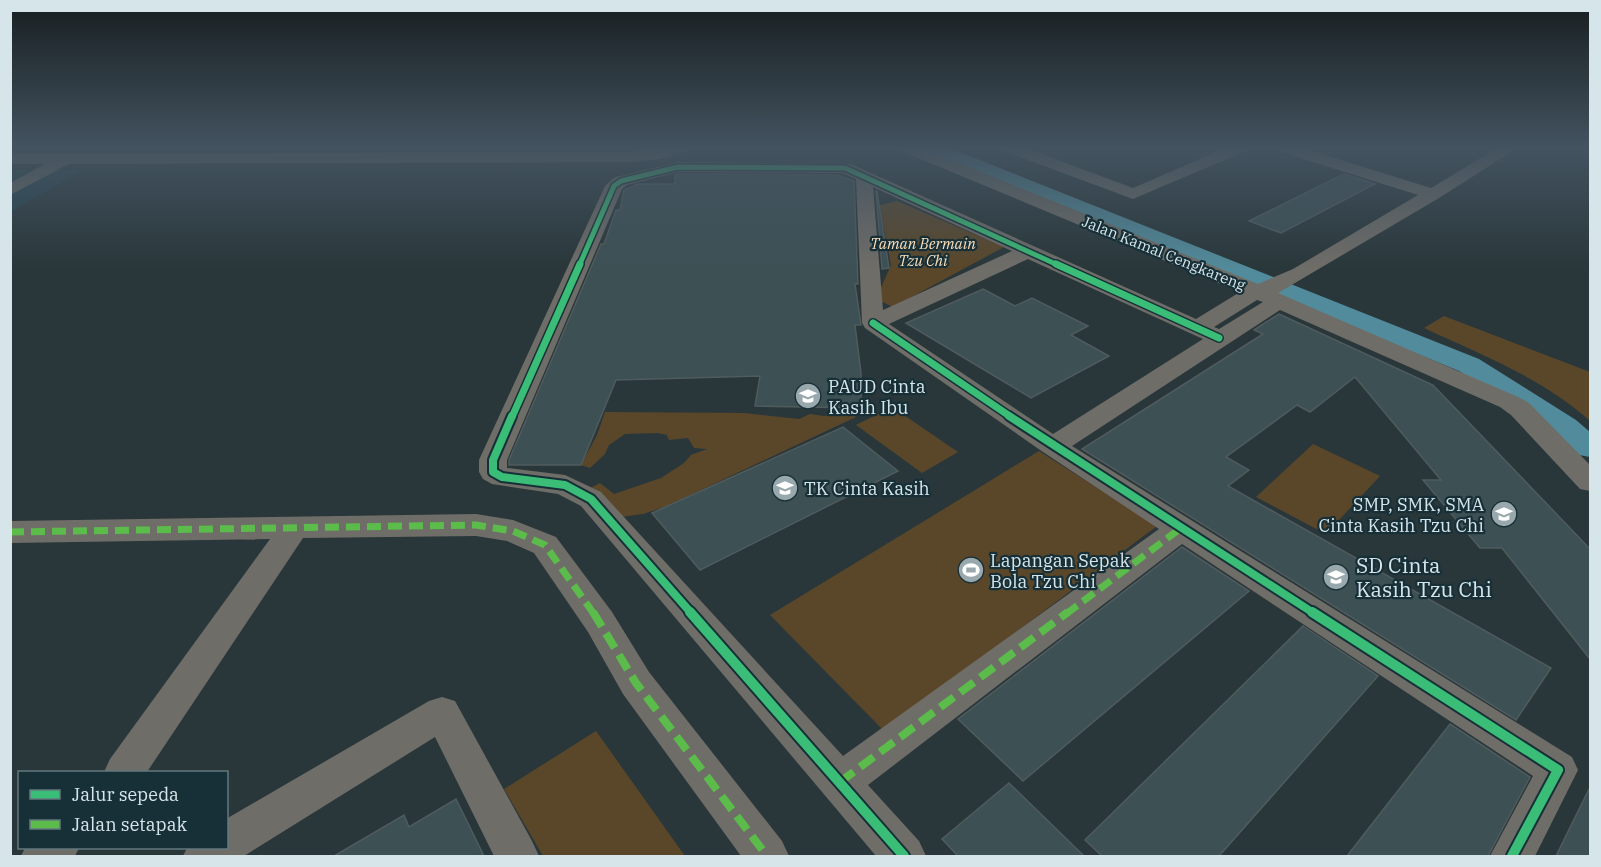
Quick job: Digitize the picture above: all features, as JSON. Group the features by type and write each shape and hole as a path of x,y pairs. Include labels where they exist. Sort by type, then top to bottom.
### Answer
{"street":[{"path":"613,187 491,466 496,475 566,485 591,499 904,856"},
{"path":"865,187 873,323"},
{"path":"883,187 1220,338"},
{"name":"Jalan Kamal Cengkareng","path":"1009,187 1273,289 1509,402 1520,409 1590,482"},
{"path":"1115,187 1133,194 1148,187"},
{"path":"1409,187 1433,195"},
{"path":"1197,328 1273,289 1445,187"},
{"path":"873,323 1029,251"},
{"path":"1053,446 1220,338 1273,289"},
{"path":"873,323 1053,446 1558,770 1512,856"},
{"path":"10,532 477,525 513,531 545,545 600,622 636,683 767,856"},
{"path":"125,771 294,528"},
{"path":"840,782 1181,528"},
{"path":"228,842 442,713 518,856"}],"shaded area":[{"path":"11,187 52,187 11,212"}],"green space":[{"name":"Taman Bermain Tzu Chi","path":"897,201 1004,247 893,307 876,299 891,265 880,208 877,206"},
{"path":"1444,316 1590,372 1590,421 1532,380 1424,328"},
{"path":"892,407 958,452 922,473 856,425"},
{"path":"605,412 744,413 799,419 810,414 824,416 851,412 856,417 667,506 643,514 621,517 587,490 600,483 614,494 661,478 684,463 691,455 707,449 694,448 688,438 669,440 667,435 658,433 625,434 609,445 605,454 590,468 581,465 597,435"},
{"path":"1313,444 1380,476 1326,534 1256,497"},
{"name":"Lapangan Sepak Bola Tzu Chi","path":"1039,451 1157,526 884,731 770,615"},
{"path":"596,731 685,856 543,856 504,789"}],"building":[{"path":"630,187 854,187 858,284 855,284 861,325 855,325 861,373 861,408 755,406 760,376 616,380 581,465 509,465 509,460 601,244 604,244 616,210 620,210 624,190"},
{"path":"1317,187 1368,187 1281,233 1249,221"},
{"path":"876,191 889,268 882,269"},
{"path":"983,289 1015,306 1032,298 1088,326 1071,335 1109,356 1031,398 906,323"},
{"path":"1279,314 1433,385 1590,549 1590,659 1502,548 1480,548 1423,480 1441,480 1355,377 1310,412 1297,405 1226,457 1249,470 1228,486 1551,668 1516,720 1082,449 1263,334 1254,330"},
{"name":"TK Cinta Kasih","path":"843,427 898,471 700,570 652,513"},
{"path":"1182,547 1249,591 1023,781 958,719"},
{"path":"1303,626 1378,676 1219,856 1102,856 1085,840"},
{"path":"1450,724 1530,777 1488,856 1347,856"},
{"path":"1009,783 1084,856 958,856 942,839"},
{"path":"1590,787 1590,856 1556,856"},
{"path":"456,799 484,856 334,856 404,815 409,827"}],"waterway":[{"path":"1031,187 1469,365 1566,426 1590,448"}],"marked path":[{"path":"10,532 476,525 513,531 545,545 600,622 636,683 767,856"},
{"path":"840,782 1181,528"}],"cycle path":[{"path":"613,187 493,460 493,472 502,477 565,485 591,499 904,856"},
{"path":"888,187 1219,338"},
{"path":"873,323 1053,446 1558,770 1512,856"}],"place":[{"name":"PAUD Cinta Kasih Ibu","path":"808,396"},
{"name":"TK Cinta Kasih","path":"785,488"},
{"name":"SMP, SMK, SMA Cinta Kasih Tzu Chi","path":"1504,514"},
{"name":"Lapangan Sepak Bola Tzu Chi","path":"971,570"},
{"name":"SD Cinta Kasih Tzu Chi","path":"1336,577"}]}
